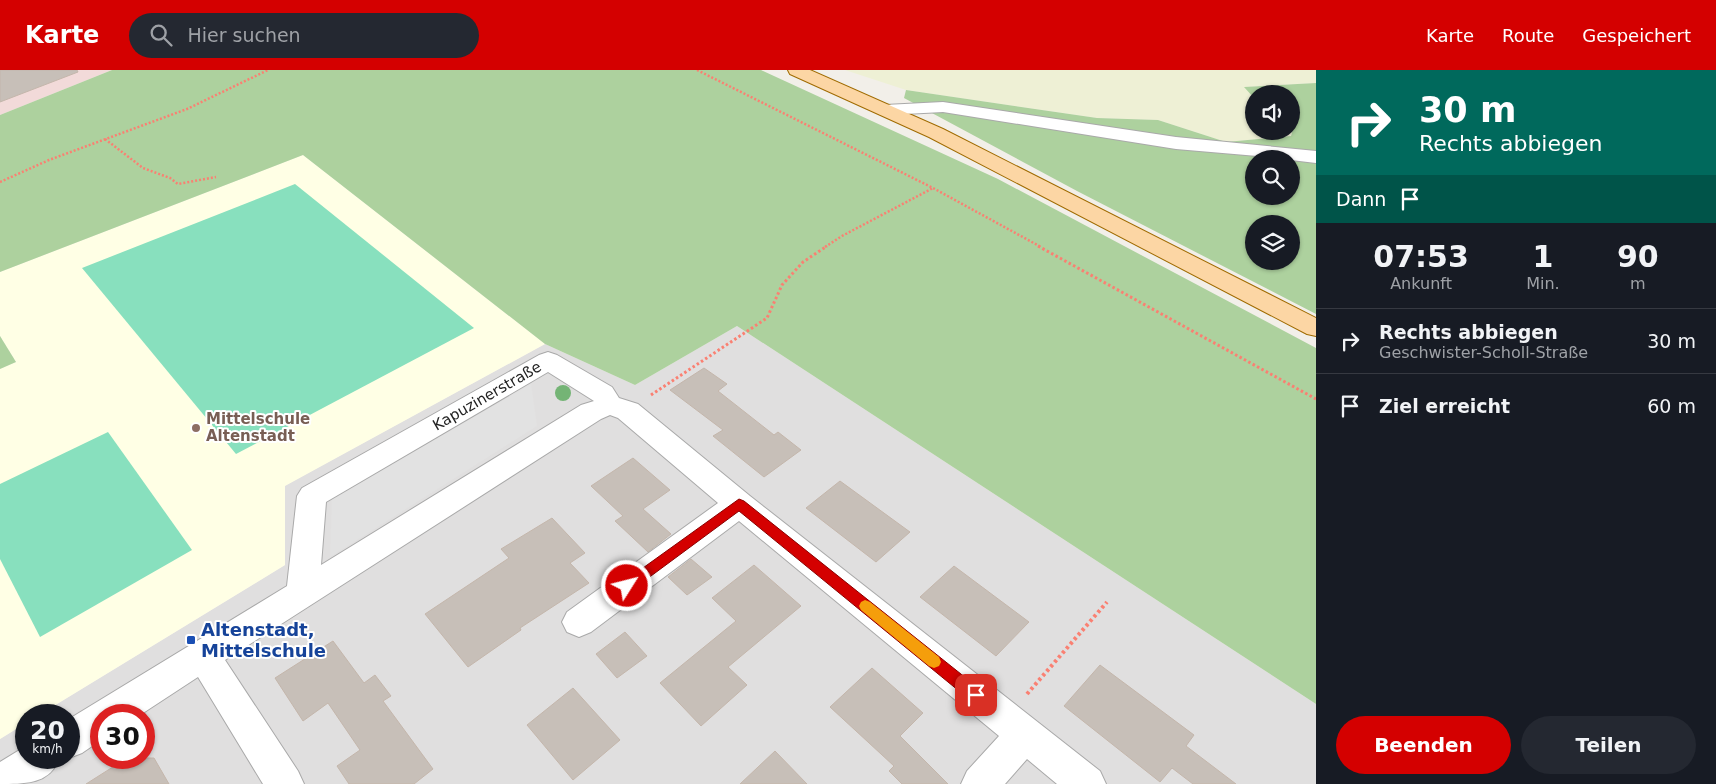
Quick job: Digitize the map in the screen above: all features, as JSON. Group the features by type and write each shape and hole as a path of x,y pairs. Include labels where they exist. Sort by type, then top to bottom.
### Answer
{"main road":[{"path":"796,70 945,137 1316,328"}],"street":[{"path":"885,110 943,107 1176,143 1316,157"},
{"name":"Kapuzinerstraße","path":"302,592 312,496 548,361 603,393 619,408"},
{"path":"125,704 591,412 619,408 1087,784"},
{"path":"579,622 739,504"},
{"path":"203,655 285,784"},
{"path":"980,784 1015,726"},
{"path":"0,783 23,769"}],"path":[{"path":"0,182 49,160 187,109 268,70"},
{"path":"697,70 933,188 1316,399"},
{"path":"104,139 143,168 170,178 178,184 216,177"},
{"path":"619,408 767,318 782,285 803,262 842,236 933,188"},
{"path":"1015,726 1107,602"}],"shaded area":[{"path":"0,70 112,70 0,115"},
{"path":"845,70 1316,70 1316,83 1245,85 1245,140 1248,140 1226,142 1158,120 1097,118 906,90"},
{"name":"Mittelschule Altenstadt","path":"303,155 545,344 285,486 285,565 57,704 15,704 15,730 0,739 0,369 16,362 0,336 0,272"},
{"path":"737,326 1316,704 1316,784 0,784 0,739 15,730 15,769 80,769 80,704 57,704 285,565 284,486 545,344 635,385"},
{"path":"531,384 537,426 330,557 332,499"}],"green space":[{"path":"112,70 761,70 998,179 1316,348 1316,704 737,326 635,385 545,344 303,155 0,272 0,115"},
{"path":"1316,83 1316,314 1077,191 904,98 906,90 1097,118 1158,120 1226,142 1300,140 1300,85 1280,85"},
{"path":"295,184 474,328 236,454 82,268"},
{"path":"0,336 16,362 0,369"},
{"path":"108,432 192,550 40,637 0,559 0,484"}],"building":[{"path":"0,70 77,70 78,72 0,102"},
{"path":"704,368 727,384 718,391 774,435 778,432 801,450 764,477 713,436 723,430 670,390"},
{"path":"633,458 670,490 643,509 671,534 648,552 615,521 623,516 591,486"},
{"path":"840,481 910,532 876,562 806,508"},
{"path":"552,518 585,553 570,563 589,583 520,628 521,630 468,667 425,614 509,558 501,549"},
{"path":"691,559 712,577 687,595 668,577"},
{"path":"754,565 801,606 728,667 747,685 701,726 660,683 736,621 712,598"},
{"path":"954,566 1029,622 996,656 920,597"},
{"path":"625,632 647,656 617,678 596,654"},
{"path":"333,641 364,683 375,675 391,696 383,701 433,769 414,784 349,784 337,766 360,750 328,703 303,721 275,678"},
{"path":"1100,665 1194,735 1186,746 1236,784 1193,784 1172,768 1160,782 1064,706"},
{"path":"872,668 923,713 900,736 948,784 902,784 889,771 894,766 830,707"},
{"path":"573,688 620,740 573,780 527,725"},
{"path":"775,751 807,784 740,784"},
{"path":"155,760 169,784 86,784 110,769 155,769"}],"slow traffic":[{"path":"865,606 934,662"}],"place":[{"name":"Mittelschule Altenstadt","path":"196,428"},
{"name":"Altenstadt, Mittelschule","path":"191,640"}],"route":[{"path":"627,586 739,504 976,695"}]}
